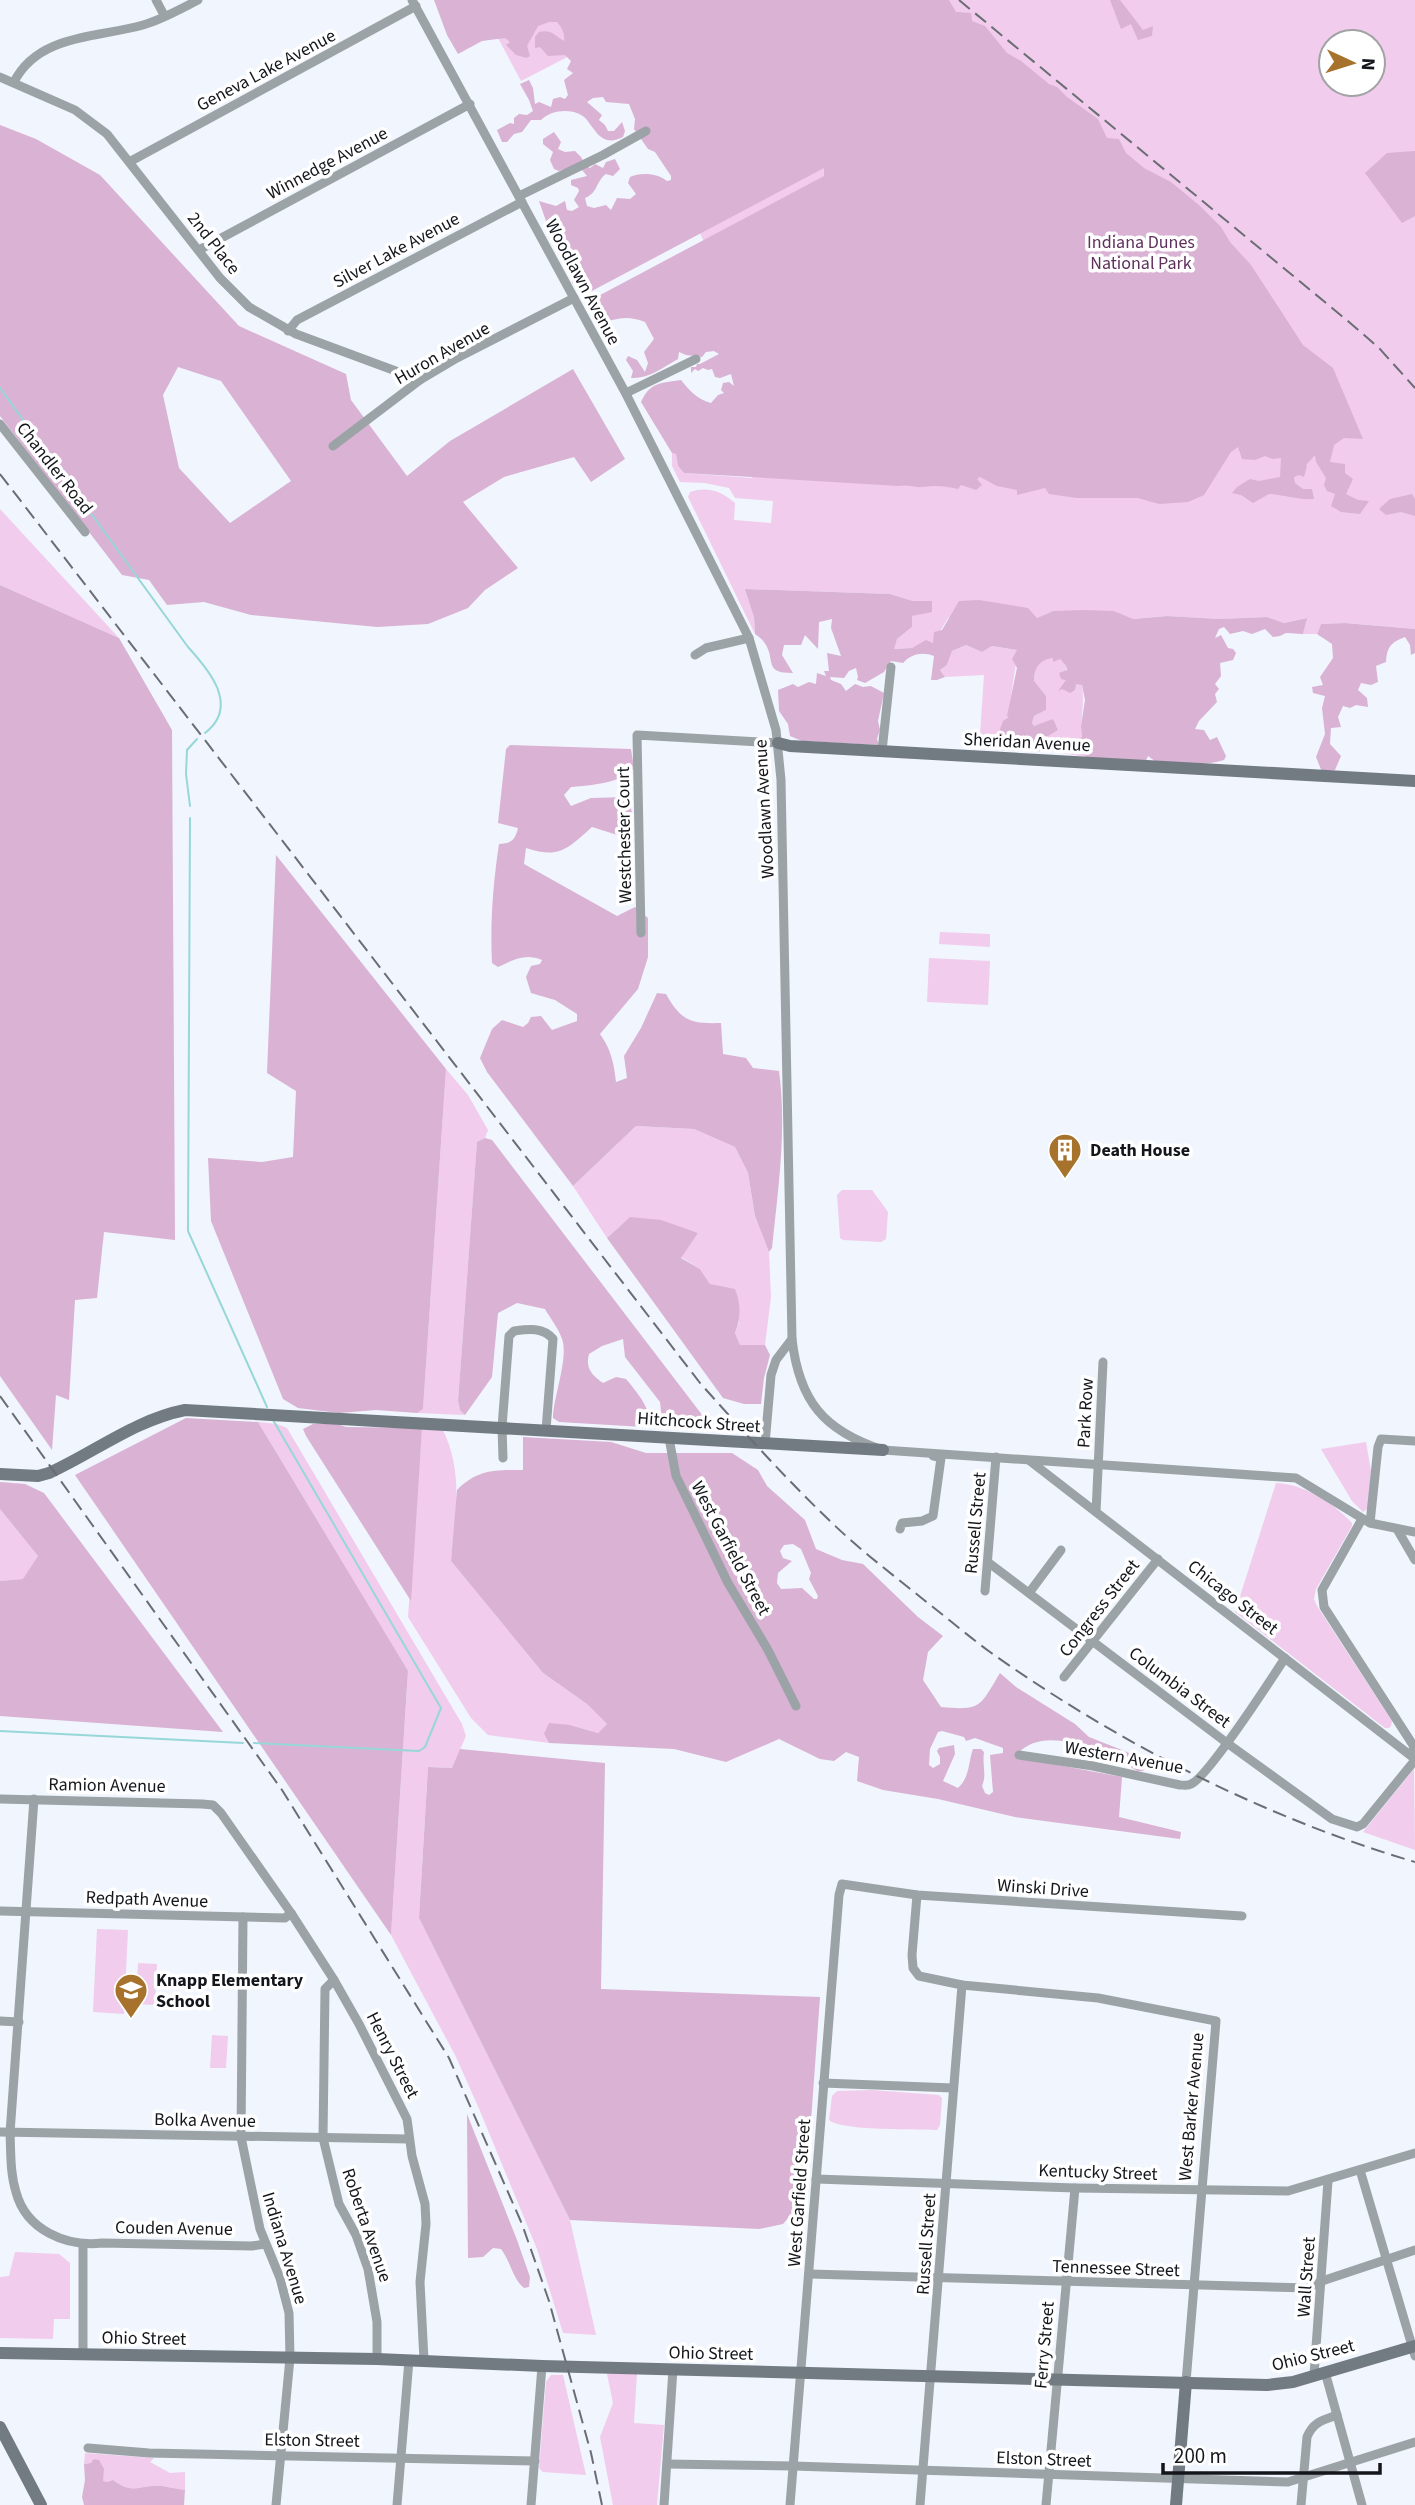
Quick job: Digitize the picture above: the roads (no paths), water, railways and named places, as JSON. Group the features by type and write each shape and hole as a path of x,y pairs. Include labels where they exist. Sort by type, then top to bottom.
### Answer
{"street":[{"path":"156,0 164,15"},
{"path":"14,82 28,61 43,50 73,40 145,24 198,0"},
{"name":"Woodlawn Avenue","path":"414,3 626,393 749,638 778,743 792,1339 799,1378 814,1406 828,1422 846,1435 883,1450"},
{"name":"Geneva Lake Avenue","path":"131,161 414,3"},
{"name":"2nd Place","path":"0,77 84,116 107,134 131,161 220,278 249,307 288,331 420,380"},
{"name":"Winnedge Avenue","path":"199,250 470,104"},
{"name":"Silver Lake Avenue","path":"288,331 297,320 646,131"},
{"name":"Huron Avenue","path":"333,446 420,380 574,298"},
{"path":"626,393 696,359"},
{"name":"Chandler Road","path":"0,424 85,532"},
{"path":"695,655 706,648 749,638"},
{"path":"882,751 891,667"},
{"name":"Sheridan Avenue","path":"637,735 1415,781"},
{"name":"Westchester Court","path":"637,735 642,933"},
{"path":"503,1458 502,1427 509,1336 514,1331 540,1330 550,1335 554,1343 546,1430"},
{"path":"765,1444 771,1375 776,1360 792,1339"},
{"name":"Park Row","path":"1096,1512 1103,1362"},
{"name":"Hitchcock Street","path":"0,1474 38,1476 50,1473 139,1424 185,1410 918,1451 1098,1466 1296,1478 1366,1521 1415,1532"},
{"name":"West Garfield Street","path":"669,1438 676,1476 727,1583 768,1650 796,1706"},
{"path":"1415,1441 1381,1439 1366,1521 1322,1590 1321,1597 1324,1607 1413,1745 1415,1759"},
{"path":"900,1529 902,1522 922,1521 933,1516 935,1511 941,1458 918,1451"},
{"name":"Russell Street","path":"985,1591 996,1457"},
{"name":"Chicago Street","path":"1030,1461 1415,1759"},
{"path":"1397,1529 1415,1560"},
{"path":"1029,1593 1061,1550"},
{"name":"Congress Street","path":"1064,1677 1158,1559"},
{"name":"Columbia Street","path":"989,1563 1332,1819 1357,1827 1363,1824 1415,1759"},
{"name":"Western Avenue","path":"1018,1755 1093,1766 1181,1785 1191,1784 1201,1776 1227,1743 1285,1658"},
{"name":"Ramion Avenue","path":"0,1799 213,1805"},
{"path":"34,1799 19,2022 5,2132 16,2195 27,2216 46,2232 64,2241 83,2245 83,2354"},
{"name":"Henry Street","path":"213,1805 291,1913 334,1980 400,2101 407,2119 408,2139 425,2203 426,2224 420,2282 424,2360"},
{"name":"West Garfield Street","path":"790,2505 823,2083 842,1884"},
{"name":"Winski Drive","path":"842,1884 917,1895 1242,1916"},
{"name":"West Barker Avenue","path":"917,1895 913,1968 919,1976 962,1985 1098,1998 1216,2021 1175,2505"},
{"name":"Redpath Avenue","path":"0,1911 285,1918 291,1913"},
{"name":"Indiana Avenue","path":"243,1917 241,2137 253,2201 265,2244 287,2301 290,2358 276,2505"},
{"name":"Roberta Avenue","path":"334,1980 324,1989 323,2138 339,2204 356,2235 368,2269 377,2322 377,2358"},
{"name":"Russell Street","path":"920,2505 962,1985"},
{"path":"0,2021 19,2022"},
{"path":"823,2083 953,2088"},
{"name":"Bolka Avenue","path":"5,2132 408,2139"},
{"name":"Kentucky Street","path":"816,2179 1075,2188 1288,2191 1415,2153"},
{"path":"1360,2170 1414,2349"},
{"name":"Wall Street","path":"1320,2374 1328,2181"},
{"name":"Ferry Street","path":"1046,2505 1075,2188"},
{"name":"Couden Avenue","path":"83,2245 265,2244"},
{"name":"Tennessee Street","path":"809,2274 1193,2287 1308,2288 1415,2250"},
{"name":"Ohio Street","path":"0,2353 377,2358 542,2366 1266,2385 1293,2382 1414,2349"},
{"path":"397,2505 409,2360"},
{"path":"531,2505 542,2366"},
{"path":"664,2505 673,2369"},
{"path":"1320,2374 1337,2415 1362,2505"},
{"path":"1301,2505 1310,2429 1317,2422 1337,2415"},
{"path":"0,2427 41,2505"},
{"name":"Elston Street","path":"667,2464 1288,2482 1415,2442"},
{"name":"Elston Street","path":"88,2448 149,2453 535,2461"}],"waterway":[{"path":"0,388 212,677 221,700 220,711 205,733"},
{"path":"190,806 186,774 187,750 197,739"},
{"path":"190,818 188,1231 267,1407"},
{"path":"254,1743 419,1751 425,1747 441,1708 273,1420"},
{"path":"0,1731 243,1743"}],"railway":[{"path":"959,0 1349,322 1379,348 1415,388"},
{"path":"0,474 700,1383 814,1505 865,1552 982,1646 1089,1717 1194,1775 1248,1800 1359,1844 1415,1862"},
{"path":"0,1396 282,1790 449,2058 522,2224 549,2301 591,2453 602,2505"}],"place":[{"name":"Death House","path":"1065,1180"},
{"name":"Knapp Elementary School","path":"131,2020"}],"park label":[{"name":"Indiana Dunes National Park","path":"1141,252"}]}
